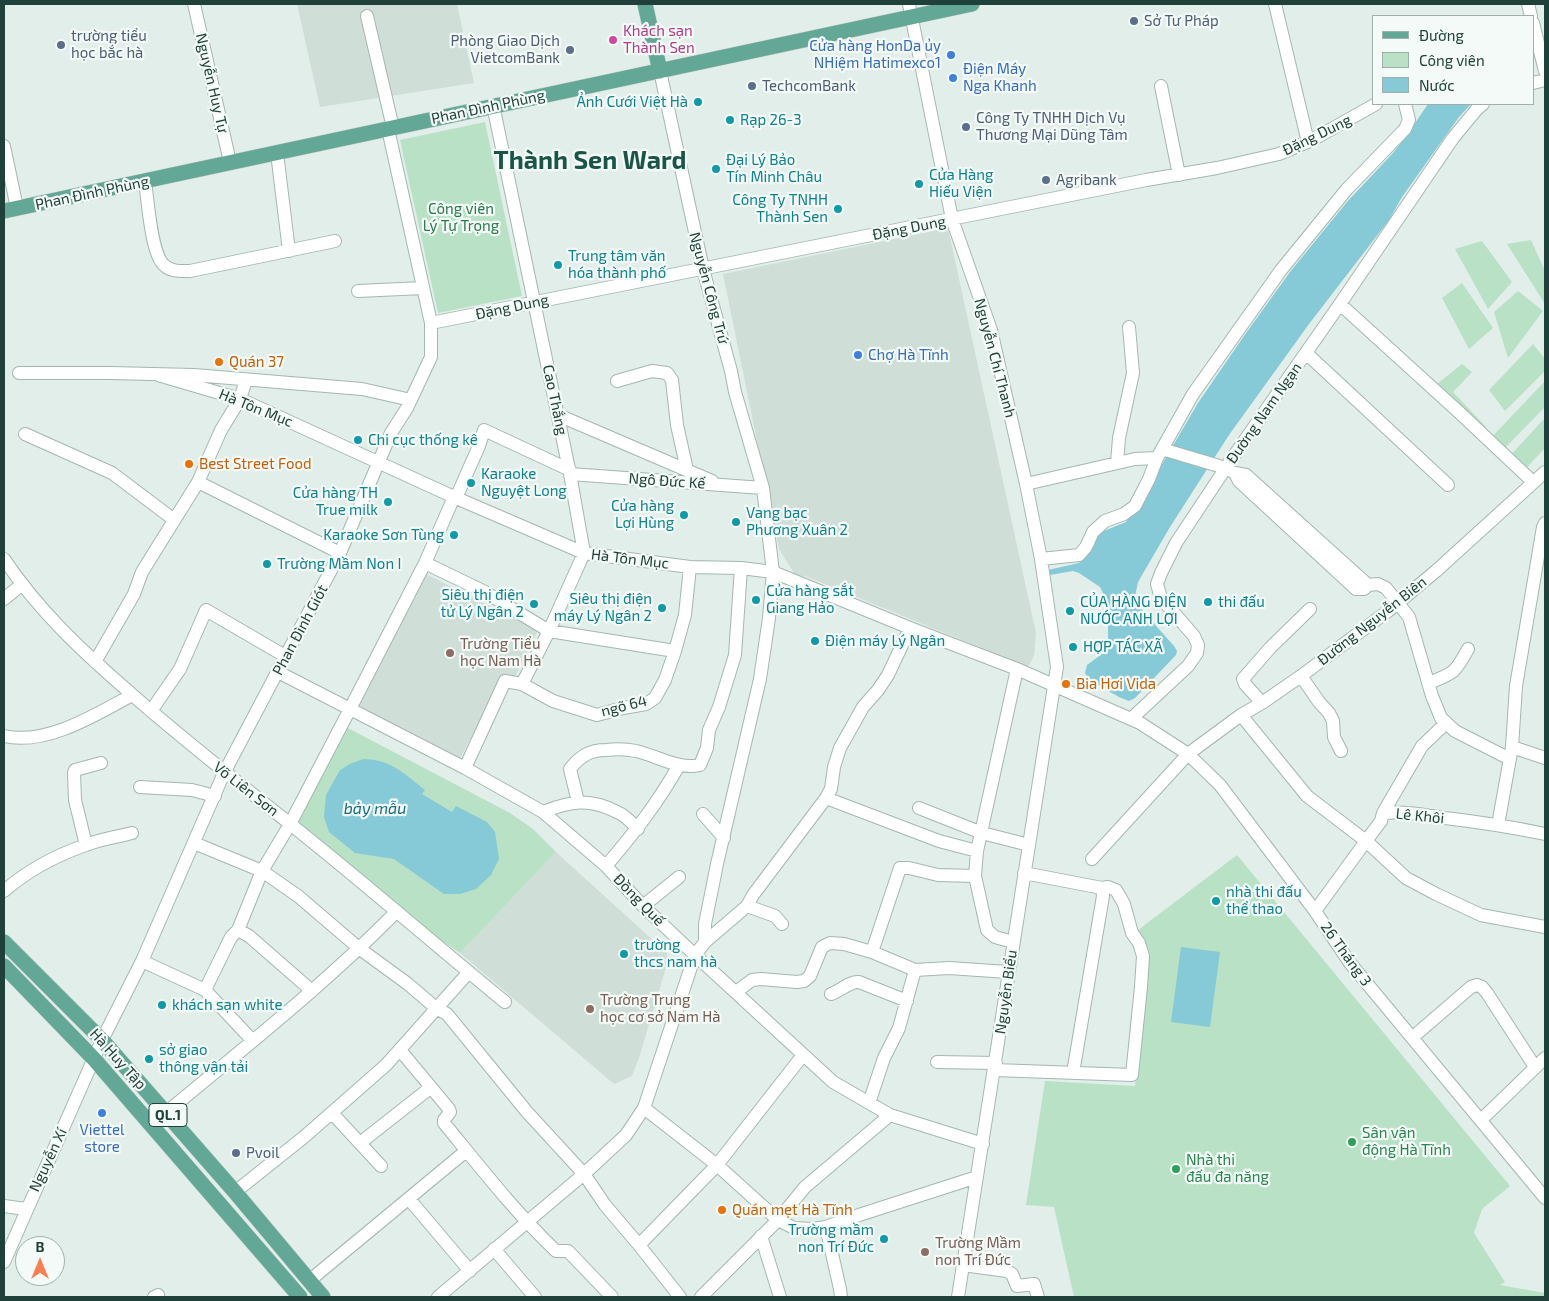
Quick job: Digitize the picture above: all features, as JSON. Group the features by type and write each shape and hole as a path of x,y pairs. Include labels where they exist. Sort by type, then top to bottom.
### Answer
{"main road":[{"name":"Nguyễn Công Trứ","path":"645,4 660,71"},
{"name":"Phan Đình Phùng","path":"10,210 230,162 277,154 493,105 660,71 911,11 972,4"},
{"name":"Hà Huy Tập","path":"4,942 102,1040 235,1192 323,1297"},
{"name":"Hà Huy Tập","path":"4,966 94,1059 300,1297"}],"street":[{"name":"Nguyễn Huy Tự","path":"194,4 230,162"},
{"path":"1276,4 1308,142"},
{"name":"Nguyễn Chí Thanh","path":"911,11 952,219 991,330 1026,484 1041,559 1057,667 1055,687"},
{"name":"Phan Đình Giót","path":"94,1059 142,961 224,772 340,553 392,433 432,357 432,323 423,288 367,16"},
{"path":"1535,24 1545,71"},
{"name":"Nguyễn Công Trứ","path":"660,71 703,269 729,362 735,392 764,488 773,572 769,618 760,680 705,924 705,942"},
{"path":"1161,86 1179,174"},
{"name":"Cao Thắng","path":"493,105 570,472 584,553"},
{"name":"Đặng Dung","path":"432,323 1279,154 1308,142 1374,105"},
{"path":"1041,559 1079,555 1086,548 1093,532 1105,521 1124,514 1136,506 1194,394 1281,270 1347,189 1405,129 1409,120 1405,105"},
{"name":"Đường Nam Ngạn","path":"1131,718 1188,666 1197,653 1198,645 1194,636 1161,598 1157,584 1176,543 1453,138 1482,105"},
{"path":"4,146 10,210"},
{"path":"277,154 289,251"},
{"path":"145,182 156,251 161,262 168,268 190,271 335,241"},
{"path":"358,291 423,288"},
{"path":"1340,304 1461,414 1541,477"},
{"path":"1117,463 1118,438 1133,373 1129,326"},
{"path":"1306,353 1448,485"},
{"path":"618,380 652,371 667,373 672,380 677,425 687,470"},
{"path":"20,373 194,375 362,389 411,400"},
{"name":"Hà Tôn Mục","path":"158,375 240,399 455,498 584,553 690,566 742,568 773,572 1017,669 1055,687"},
{"path":"95,662 134,594 142,572 173,519 198,482 222,430 240,399 246,380"},
{"path":"558,415 721,485"},
{"path":"205,990 231,938 238,930 262,871 290,824 424,563 479,446 484,430 570,472"},
{"path":"25,434 112,473 173,519"},
{"path":"1026,484 1163,453 1246,475 1368,585 1378,584 1386,588 1398,603 1409,617 1440,718 1445,724 1455,731 1511,753 1545,758"},
{"name":"Ngô Đức Kế","path":"570,472 764,488"},
{"name":"Đường Nguyễn Biên","path":"1092,859 1188,754 1241,715 1301,676 1398,603 1541,477"},
{"path":"198,482 340,553"},
{"path":"1498,824 1511,753 1516,686 1545,526"},
{"path":"465,768 504,681 522,684 549,631 584,553"},
{"name":"Võ Liên Sơn","path":"4,559 21,585 42,611 95,662 224,772 290,824 505,1002"},
{"path":"424,563 485,592 549,631 675,651"},
{"name":"ngõ 64","path":"522,684 553,702 597,715 646,704 655,698 665,680 675,651 684,615 690,566"},
{"path":"578,802 570,769 576,761 588,752 621,749 636,751 689,767 700,765 707,748 709,730 719,707 735,655 742,568"},
{"path":"4,599 21,585"},
{"path":"1262,703 1245,684 1243,679 1270,648 1310,609"},
{"path":"151,711 180,669 206,610 285,656"},
{"path":"438,1297 584,1174 626,1135 644,1108 695,955 705,942 747,906 752,895 826,798 831,790 834,767 840,748 863,707 878,690 888,674 910,628"},
{"path":"1429,684 1448,676 1458,668 1468,649"},
{"path":"1013,942 994,936 987,930 975,876 978,851 1017,669"},
{"name":"Đồng Quế","path":"278,672 465,768 543,812 606,866 643,906 833,1082 890,1114 983,1144"},
{"path":"1301,676 1329,713 1333,721 1334,737 1341,751"},
{"name":"26 Tháng 3","path":"1055,687 1131,718 1188,754 1220,785 1315,910 1350,963 1545,1198"},
{"name":"Nguyễn Biểu","path":"958,1297 1008,972 1055,687"},
{"path":"4,736 11,738 30,737 51,733 94,716 132,694"},
{"path":"1241,715 1307,796 1366,842 1406,878 1481,915 1545,927"},
{"path":"1383,813 1422,746 1445,724"},
{"path":"86,845 76,800 74,773 75,770 101,763"},
{"path":"606,866 638,829 663,795 680,765"},
{"path":"140,787 192,790 215,796"},
{"path":"826,798 939,841 978,851"},
{"path":"543,812 561,804 587,801 619,812 638,829"},
{"path":"919,808 982,833 1029,845"},
{"name":"Lê Khôi","path":"1315,910 1381,821 1383,813 1392,812 1435,816 1498,824 1545,834"},
{"path":"703,814 724,838"},
{"path":"4,891 27,874 54,859 86,845 132,833"},
{"path":"194,843 262,871 298,896 360,949 408,984 436,1008 447,1014 526,1112 584,1174 604,1205 639,1245 680,1297"},
{"path":"872,952 900,868 909,868 938,875 975,876"},
{"path":"937,1062 1073,1073 1132,1075 1142,986 1143,956 1139,943 1132,933 1124,904 1116,890 1108,887 1102,888 1024,873"},
{"path":"643,906 679,877"},
{"path":"1073,1073 1103,896 1102,888"},
{"path":"747,906 775,916 782,924"},
{"path":"166,1112 312,991 360,949 396,912"},
{"path":"238,930 249,936 312,991"},
{"path":"736,992 752,980 797,982 804,980 810,976 822,947 830,943 844,944 872,952 916,970 949,968 1008,972"},
{"path":"142,961 205,990 253,1041"},
{"path":"869,1103 884,1058 900,1028 916,970"},
{"path":"235,1192 304,1137 386,1065 469,972"},
{"path":"831,994 839,992 855,981 907,1001"},
{"path":"1413,1037 1471,986 1477,985 1482,987 1487,993 1535,1067"},
{"path":"400,1050 449,1109 450,1112 444,1120 444,1124 466,1151 556,1251 568,1251 612,1297"},
{"path":"639,1245 717,1165 803,1055"},
{"path":"1481,1120 1545,1058"},
{"name":"Nguyễn Xí","path":"4,1262 94,1059"},
{"path":"360,1143 430,1088"},
{"path":"644,1108 717,1165 778,1220 794,1228 826,1228 858,1215 977,1177"},
{"path":"332,1112 381,1166"},
{"path":"701,1297 778,1220 805,1187 890,1114"},
{"path":"309,1281 466,1151"},
{"path":"409,1199 470,1271"},
{"path":"4,1206 26,1209"},
{"path":"826,1228 841,1297"},
{"path":"761,1236 780,1297"},
{"path":"494,1249 534,1297"},
{"path":"963,1265 1007,1271 1012,1274 1017,1286 1034,1284 1038,1297"}],"shaded area":[{"path":"297,4 457,4 474,83 320,107"},
{"path":"948,228 1036,633 1034,656 1028,667 805,576 797,578 779,549 723,274"},
{"name":"Trường Tiểu học Nam Hà","path":"416,569 538,630 515,677 503,677 456,766 346,709"},
{"name":"Trường Trung học cơ sở Nam Hà","path":"556,852 667,953 668,961 632,1076 614,1084 460,953"}],"green space":[{"name":"Công viên Lý Tự Trọng","path":"485,122 522,296 438,313 400,140"},
{"path":"1531,240 1545,271 1545,304 1507,244"},
{"path":"1482,241 1512,282 1488,309 1455,249"},
{"path":"1462,283 1493,328 1469,349 1442,298"},
{"path":"1518,291 1543,311 1508,358 1494,312"},
{"path":"1533,344 1545,359 1545,371 1505,411 1489,390"},
{"path":"1462,364 1472,372 1453,392 1486,427 1477,439 1431,389"},
{"path":"1545,381 1545,407 1498,455 1487,442"},
{"path":"1545,418 1545,448 1519,476 1504,462"},
{"path":"344,726 510,813 533,829 556,852 460,953 384,901 293,831"},
{"path":"1237,855 1510,1186 1482,1209 1474,1233 1505,1282 1500,1285 1545,1293 1545,1297 1074,1297 1054,1207 1026,1205 1045,1081 1135,1086 1149,957 1138,930"}],"water":[{"path":"1427,105 1470,105 1459,117 1402,197 1389,220 1309,324 1229,435 1170,527 1138,582 1134,601 1174,646 1177,651 1176,655 1135,698 1129,701 1119,697 1089,680 1085,673 1087,665 1106,651 1108,647 1108,612 1106,599 1100,587 1073,571 1050,575 1048,570 1079,563 1099,533 1126,522 1198,403 1290,272 1347,202 1393,153"},
{"name":"bảy mẫu","path":"363,759 381,762 397,769 425,790 422,794 452,812 456,806 487,822 495,832 499,859 491,875 476,889 460,894 444,894 394,859 355,853 329,832 324,817 326,795 340,770"},
{"path":"1181,947 1220,952 1210,1027 1171,1022"}],"place":[{"name":"Sở Tư Pháp","path":"1134,21"},
{"name":"Khách sạn Thành Sen","path":"613,40"},
{"name":"trường tiểu học bắc hà","path":"61,45"},
{"name":"Phòng Giao Dịch VietcomBank","path":"570,50"},
{"name":"Cửa hàng HonDa ủy NHiệm Hatimexco1","path":"951,55"},
{"name":"Điện Máy Nga Khanh","path":"953,78"},
{"name":"TechcomBank","path":"752,86"},
{"name":"Ảnh Cưới Việt Hà","path":"698,102"},
{"name":"Rạp 26-3","path":"730,120"},
{"name":"Công Ty TNHH Dịch Vụ Thương Mại Dũng Tâm","path":"966,127"},
{"name":"Đại Lý Bảo Tín Minh Châu","path":"716,169"},
{"name":"Agribank","path":"1046,180"},
{"name":"Cửa Hàng Hiếu Viện","path":"919,184"},
{"name":"Công Ty TNHH Thành Sen","path":"838,209"},
{"name":"Trung tâm văn hóa thành phố","path":"558,265"},
{"name":"Chợ Hà Tĩnh","path":"858,355"},
{"name":"Quán 37","path":"219,362"},
{"name":"Chi cục thống kê","path":"358,440"},
{"name":"Best Street Food","path":"189,464"},
{"name":"Karaoke Nguyệt Long","path":"471,483"},
{"name":"Cửa hàng TH True milk","path":"388,502"},
{"name":"Cửa hàng Lợi Hùng","path":"684,515"},
{"name":"Vang bạc Phương Xuân 2","path":"736,522"},
{"name":"Karaoke Sơn Tùng","path":"454,535"},
{"name":"Trường Mầm Non I","path":"267,564"},
{"name":"Cửa hàng sắt Giang Hảo","path":"756,600"},
{"name":"thi đấu","path":"1208,602"},
{"name":"Siêu thị điện tử Lý Ngân 2","path":"534,604"},
{"name":"Siêu thị điện máy Lý Ngân 2","path":"662,608"},
{"name":"CỦA HÀNG ĐIỆN NƯỚC ANH LỢI","path":"1070,611"},
{"name":"Điện máy Lý Ngân","path":"815,641"},
{"name":"HỢP TÁC XÃ","path":"1073,647"},
{"name":"Trường Tiểu học Nam Hà","path":"450,653"},
{"name":"Bia Hơi Vida","path":"1066,684"},
{"name":"nhà thi đấu thể thao","path":"1216,901"},
{"name":"trường thcs nam hà","path":"624,954"},
{"name":"khách sạn white","path":"162,1005"},
{"name":"Trường Trung học cơ sở Nam Hà","path":"590,1009"},
{"name":"sở giao thông vận tải","path":"149,1059"},
{"name":"Viettel store","path":"102,1113"},
{"name":"Sân vận động Hà Tĩnh","path":"1352,1142"},
{"name":"Pvoil","path":"236,1153"},
{"name":"Nhà thi đấu đa năng","path":"1176,1169"},
{"name":"Quán mẹt Hà Tĩnh","path":"722,1210"},
{"name":"Trường mầm non Trí Đức","path":"884,1239"},
{"name":"Trường Mầm non Trí Đức","path":"925,1252"}],"district":[{"name":"Thành Sen Ward","path":"590,161"}]}
